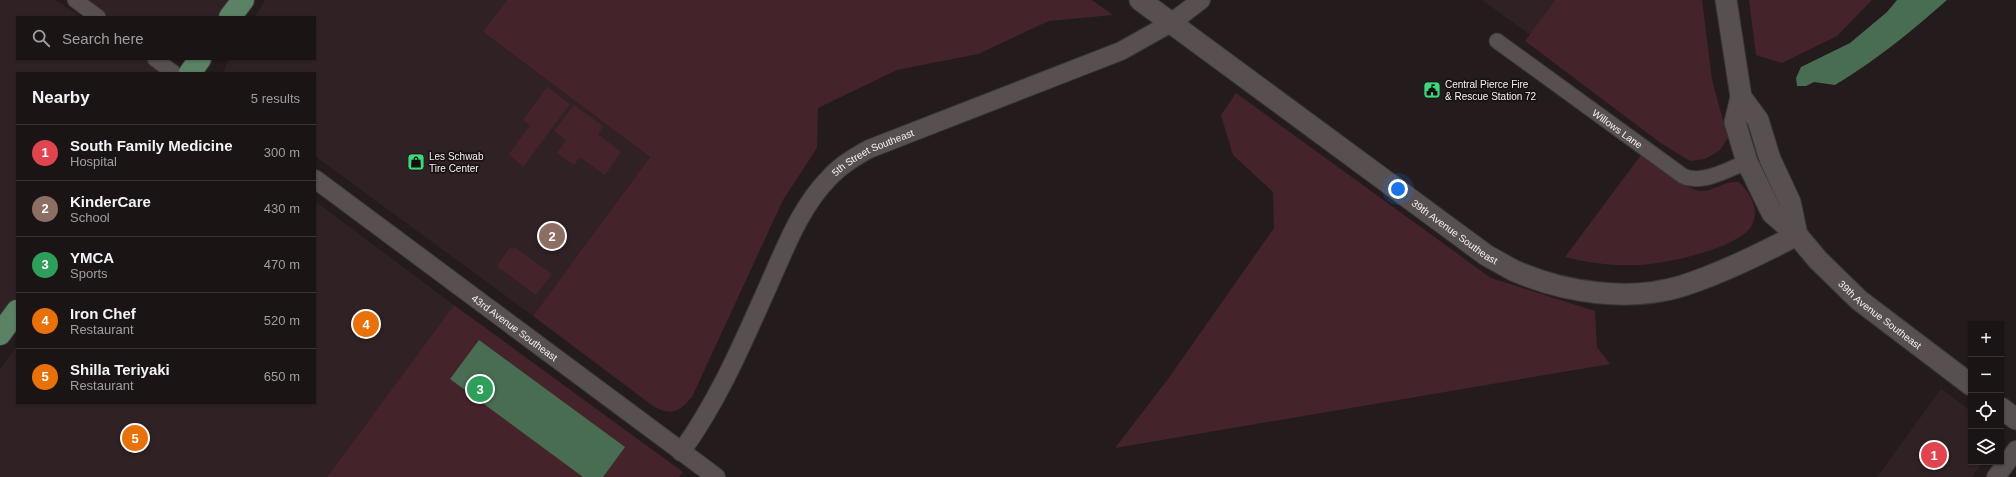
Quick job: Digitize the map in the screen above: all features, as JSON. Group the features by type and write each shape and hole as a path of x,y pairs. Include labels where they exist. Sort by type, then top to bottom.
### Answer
{"main road":[{"path":"231,16 243,0"},
{"name":"39th Avenue Southeast","path":"1140,0 1486,255 1514,271 1544,282 1573,289 1615,293 1650,292 1681,286 1708,277 1797,235"},
{"path":"1726,0 1742,97"},
{"path":"191,72 199,60"},
{"name":"39th Avenue Southeast","path":"1742,97 1758,120 1770,159 1790,202 1797,235"},
{"name":"39th Avenue Southeast","path":"1742,97 1734,122 1747,162 1772,213 1797,235 1839,282 1859,300 1968,383"},
{"path":"0,334 16,312"},
{"path":"2004,410 2016,419"}],"street":[{"path":"75,0 97,16"},
{"name":"5th Street Southeast","path":"681,452 704,418 733,364 796,227 814,196 829,177 846,162 869,149 1121,51 1171,23 1201,0"},
{"name":"Willows Lane","path":"1497,41 1689,179 1706,177 1747,162"},
{"path":"155,60 173,72"},
{"name":"43rd Avenue Southeast","path":"316,179 716,477"},
{"path":"1996,477 2016,450"}],"shaded area":[{"path":"0,0 55,0 80,16 16,16 16,60 152,60 170,72 16,72 16,312 0,334"},
{"path":"75,0 243,0 231,16 97,16"},
{"path":"265,0 507,0 483,32 650,157 533,316 316,157 316,72 223,72 229,60 316,60 316,16 256,16"},
{"path":"507,0 1092,0 1113,15 1049,21 978,54 897,70 818,108 817,148 783,200 692,397 679,410 670,412 653,406 533,316 650,157 483,32"},
{"path":"1482,0 1555,0 1530,35"},
{"path":"1555,0 1702,0 1712,80 1728,138 1719,151 1705,159 1690,161 1662,144 1525,41"},
{"path":"1749,0 1872,0 1837,36 1782,63 1756,55"},
{"path":"1897,0 1947,0 1893,45 1835,85 1814,82 1806,86 1797,86 1796,78 1801,67 1850,43 1887,12"},
{"path":"547,87 570,104 523,167 509,154 530,125 523,120"},
{"path":"1236,93 1491,278 1595,311 1597,347 1610,364 1115,448 1168,379 1274,228 1273,192 1233,155 1221,115"},
{"path":"574,105 603,126 598,134 621,152 605,175 580,157 574,165 557,153 566,140 554,131"},
{"path":"1641,155 1680,182 1695,190 1706,191 1729,183 1739,182 1747,191 1753,202 1755,213 1752,225 1745,233 1733,241 1717,248 1700,254 1664,262 1619,265 1565,257"},
{"path":"316,202 454,305 327,477 0,477 0,369 16,347 16,404 316,404"},
{"path":"510,247 512,249 514,247 552,274 536,295 497,266"},
{"path":"454,305 683,472 679,477 327,477"},
{"path":"479,340 625,447 603,477 583,477 450,379"},
{"path":"1941,389 1968,409 1968,465 1981,465 1972,477 1877,477"}],"place":[{"name":"Central Pierce Fire & Rescue Station 72","path":"1432,90"},
{"name":"Les Schwab Tire Center","path":"416,162"},
{"name":"KinderCare","path":"552,236"},
{"name":"Iron Chef","path":"366,324"},
{"name":"YMCA","path":"480,389"},
{"name":"Shilla Teriyaki","path":"135,438"},
{"name":"South Family Medicine","path":"1934,455"}]}
